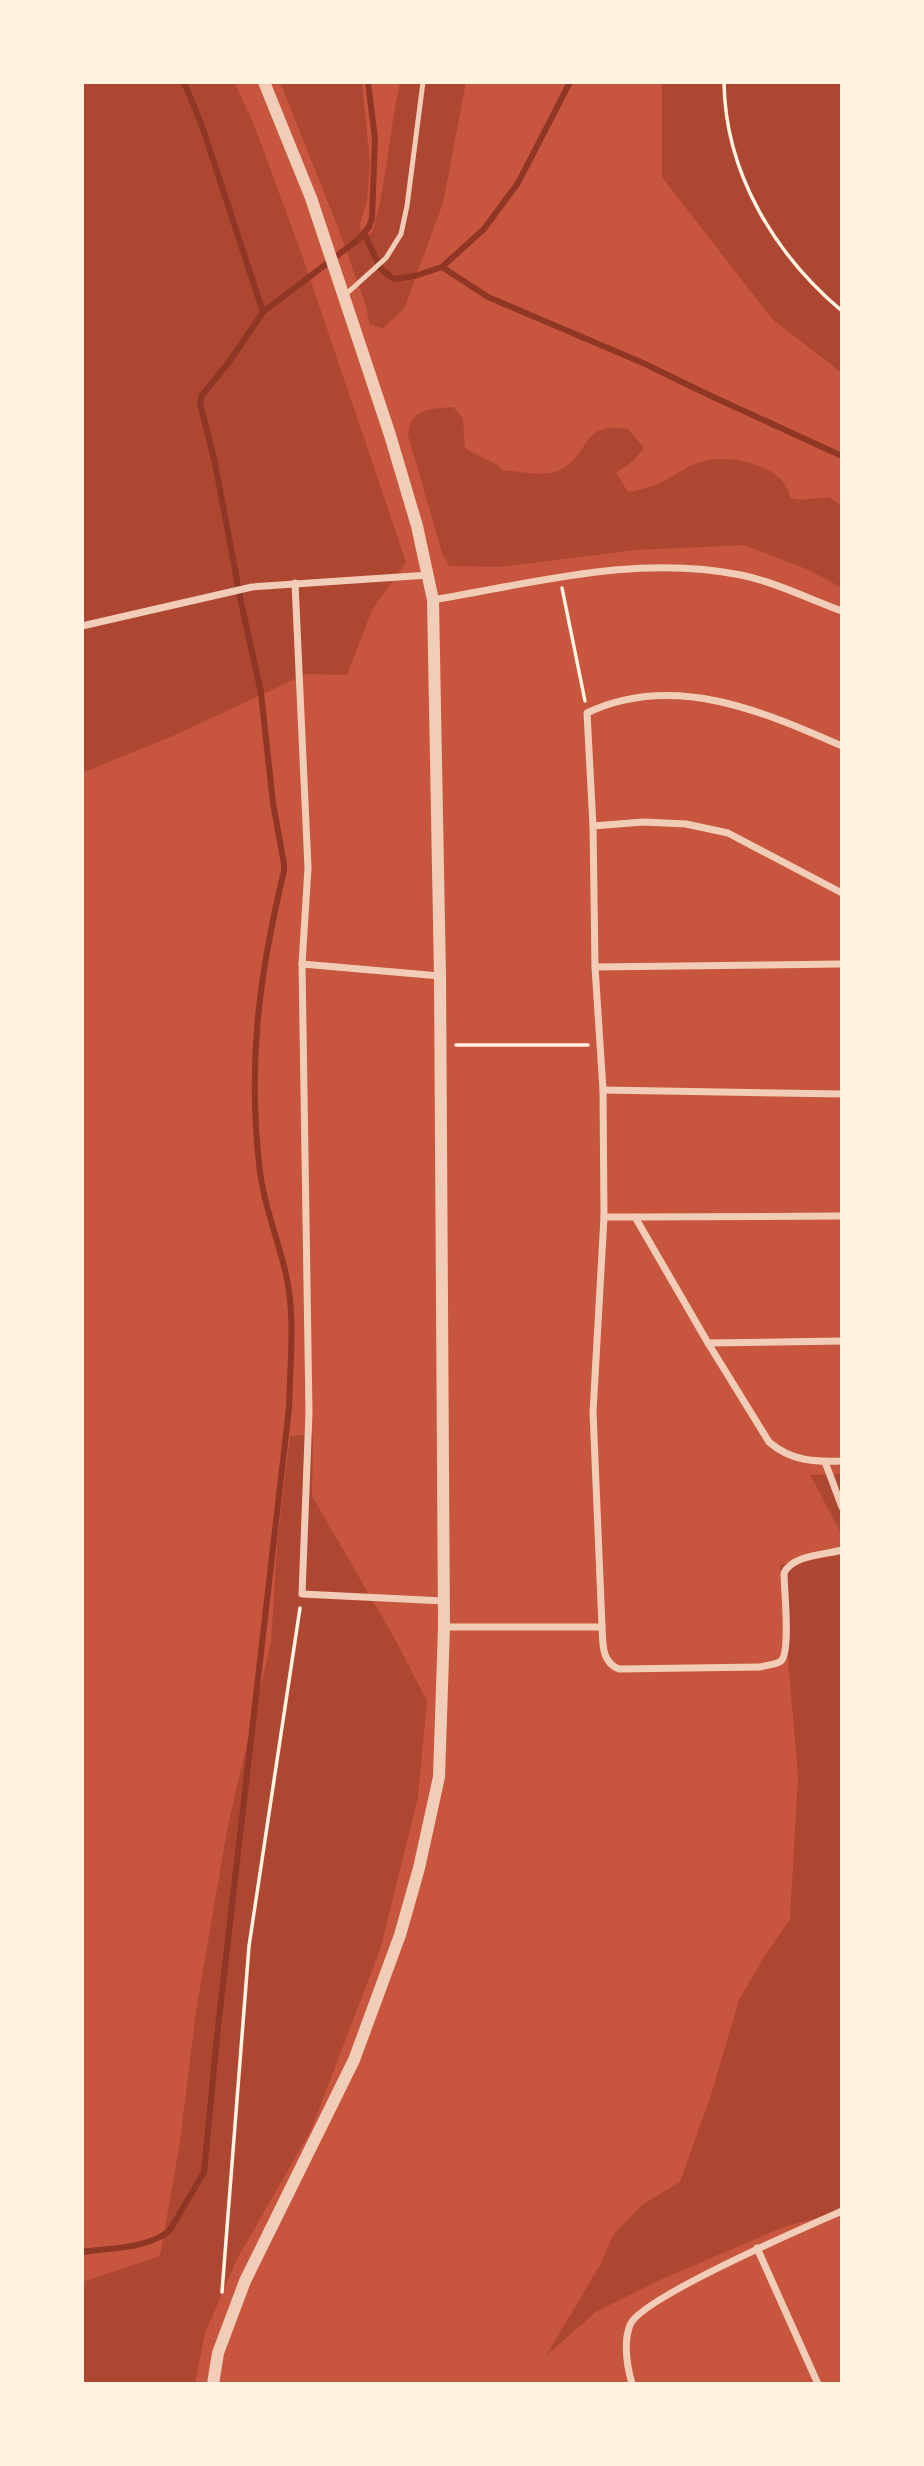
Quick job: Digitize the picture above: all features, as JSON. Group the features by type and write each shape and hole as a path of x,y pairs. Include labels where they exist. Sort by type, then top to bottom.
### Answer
{"street":[{"path":"213,2384 218,2353 245,2281 354,2060 400,1935 429,1828 439,1776 444,1627 440,976 433,600 429,575 390,435 311,198 264,82"},
{"path":"433,600 560,576 637,567 742,575 842,611"},
{"path":"82,625 252,587 429,575"},
{"path":"295,583 308,868 302,964 309,1412 302,1594 444,1601"},
{"path":"842,746 708,697 682,695 628,698 605,704 587,713 593,827 595,967 603,1090 604,1217 593,1412 602,1627 604,1654 608,1663 619,1669 760,1667 779,1662 786,1646 784,1573 793,1562 842,1550"},
{"path":"593,827 643,822 686,824 728,833 842,893"},
{"path":"302,964 440,976"},
{"path":"595,967 842,964"},
{"path":"603,1090 842,1094"},
{"path":"604,1217 842,1216"},
{"path":"635,1217 769,1442 781,1452 799,1459 842,1461"},
{"path":"708,1343 842,1341"},
{"path":"825,1462 842,1507"},
{"path":"444,1627 602,1627"},
{"path":"632,2384 627,2361 630,2324 648,2305 757,2248 842,2211"},
{"path":"757,2248 818,2384"}],"lane":[{"path":"343,298 386,258 401,234 424,82"}],"path":[{"path":"724,82 724,100 741,173 761,217 784,250 842,311"},
{"path":"560,576 587,713"},
{"path":"440,1044 600,1045"},
{"path":"222,2299 248,1946 302,1594"}],"shaded area":[{"path":"82,82 234,82 253,122 302,255 406,562 372,610 347,675 306,674 175,735 82,773"},
{"path":"280,82 362,82 370,163 367,201 360,224 361,232 365,235 372,233 377,214 400,82 466,82 443,203 404,309 383,328 370,325 365,303 337,225"},
{"path":"662,82 842,82 842,373 772,319 662,177"},
{"path":"453,407 463,418 465,448 503,470 534,474 557,471 572,461 588,440 602,429 628,429 644,448 633,461 616,473 628,492 652,486 699,462 723,459 749,462 772,472 783,481 791,498 801,500 829,497 842,506 842,588 809,570 744,545 636,550 499,567 449,566 442,553 408,435 417,415 429,410"},
{"path":"313,1434 312,1496 394,1637 427,1701 418,1797 381,1947 311,2130 237,2259 205,2333 195,2384 82,2384 82,2282 160,2256 180,2142 196,2011 228,1825 271,1643 277,1545 290,1436"},
{"path":"842,1474 842,1535 810,1475"},
{"path":"842,1548 842,2212 786,2226 662,2279 597,2311 546,2356 600,2265 614,2234 643,2204 680,2182 711,2095 739,2000 790,1919 798,1776 780,1565 835,1556"}],"waterway":[{"path":"184,82 202,126 263,312"},
{"path":"82,2252 128,2247 161,2236 170,2230 204,2172 218,2027 289,1408 292,1338 290,1304 285,1270 262,1184 255,1094 255,1057 262,984 284,864 273,803 261,693 215,463 200,403 202,395 229,362 263,312 359,239 369,227 372,218 375,139 368,82"},
{"path":"364,233 381,269 394,279 415,276 442,267 484,229 518,183 570,82"},
{"path":"442,267 488,297 643,363 842,456"}]}
